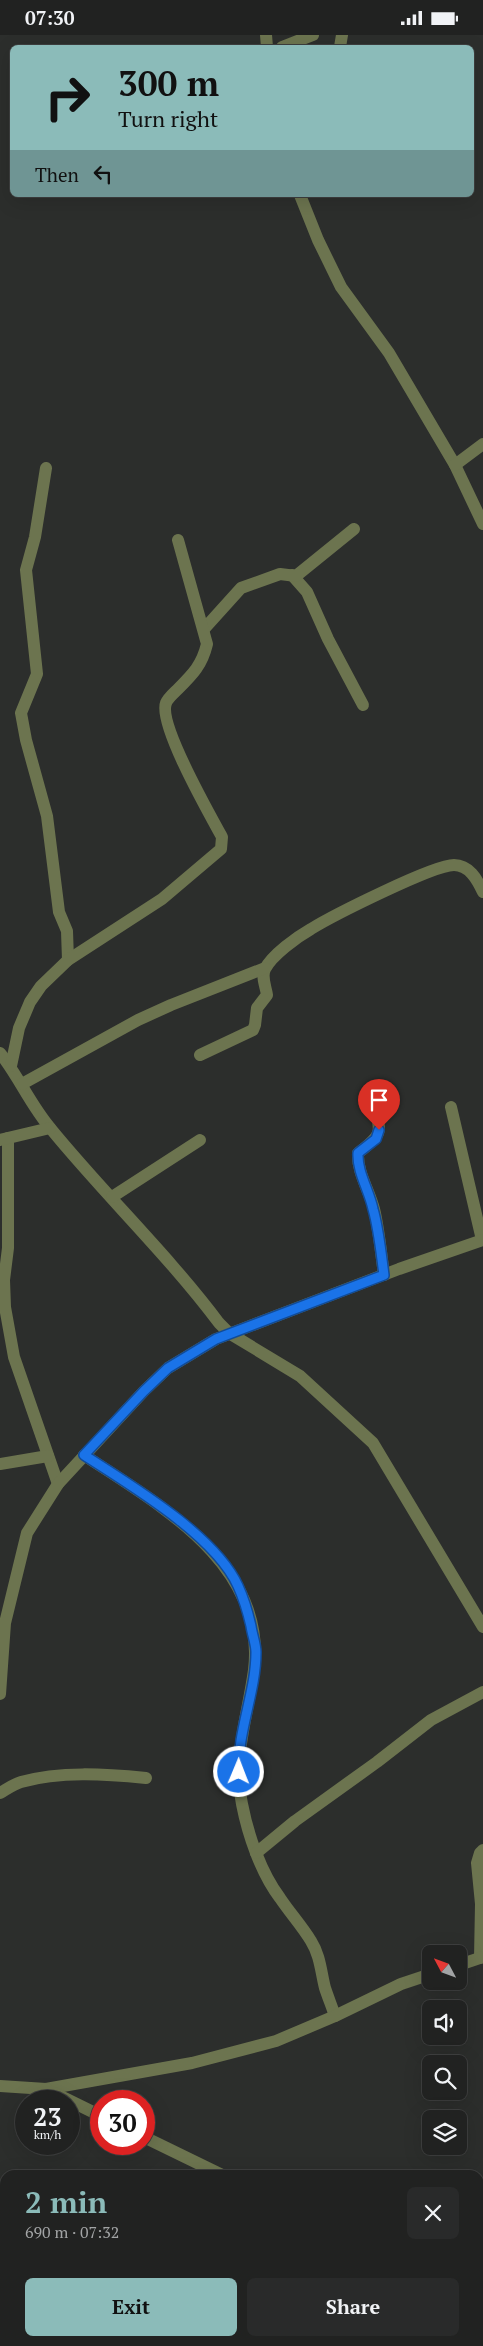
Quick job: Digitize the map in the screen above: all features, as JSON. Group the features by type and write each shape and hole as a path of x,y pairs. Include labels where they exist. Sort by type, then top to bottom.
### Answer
{"street":[{"path":"287,45 313,35"},
{"path":"301,197 318,240 341,287 389,353 455,465 483,524"},
{"path":"455,465 483,444"},
{"path":"46,468 35,537 26,570 37,674 21,713 26,740 47,816 60,912 67,931 68,960"},
{"path":"204,629 241,588 280,574 296,575 354,529"},
{"path":"11,1066 19,1028 30,1002 41,985 68,960 162,899 221,849 222,837 197,792 164,711 166,701 191,676 203,659 207,644 204,629 184,569 178,540"},
{"path":"292,575 308,592 328,639 363,705"},
{"path":"22,1085 138,1020 265,968 290,943 309,929 434,870 453,865 466,868 479,883 483,892"},
{"path":"200,1055 253,1030 257,1008 266,995 263,975 265,968"},
{"path":"0,1053 11,1066 50,1128 112,1197 228,1333 300,1376 373,1443 483,1627"},
{"path":"372,1097 379,1130 376,1139 358,1153 358,1165 373,1208 384,1275"},
{"path":"0,1694 6,1623 6,1599 27,1533 58,1484 144,1391 168,1368 228,1333 482,1240 451,1107"},
{"path":"50,1128 4,1139 8,1248 2,1280 14,1357 58,1484"},
{"path":"112,1197 200,1140"},
{"path":"84,1455 167,1510 216,1554 238,1585 248,1614 256,1651 250,1697 242,1726 239,1763 242,1804 256,1853 278,1897 312,1942 320,1960 325,1987 335,2016"},
{"path":"0,1464 48,1456"},
{"path":"256,1853 295,1821 378,1762 431,1720 483,1692"},
{"path":"0,1793 20,1782 63,1775 115,1775 146,1778"},
{"path":"468,1962 481,1958 481,1904 477,1863 483,1850"},
{"path":"0,2086 46,2089 192,2063 276,2041 335,2016 401,1984 422,1977"},
{"path":"46,2089 90,2111"},
{"path":"155,2142 212,2170"}],"route":[{"path":"239,1772 242,1726 250,1697 256,1651 248,1614 238,1585 216,1554 167,1510 84,1455 168,1368 216,1339 384,1275 373,1208 358,1165 358,1153 376,1139 379,1130"}]}
